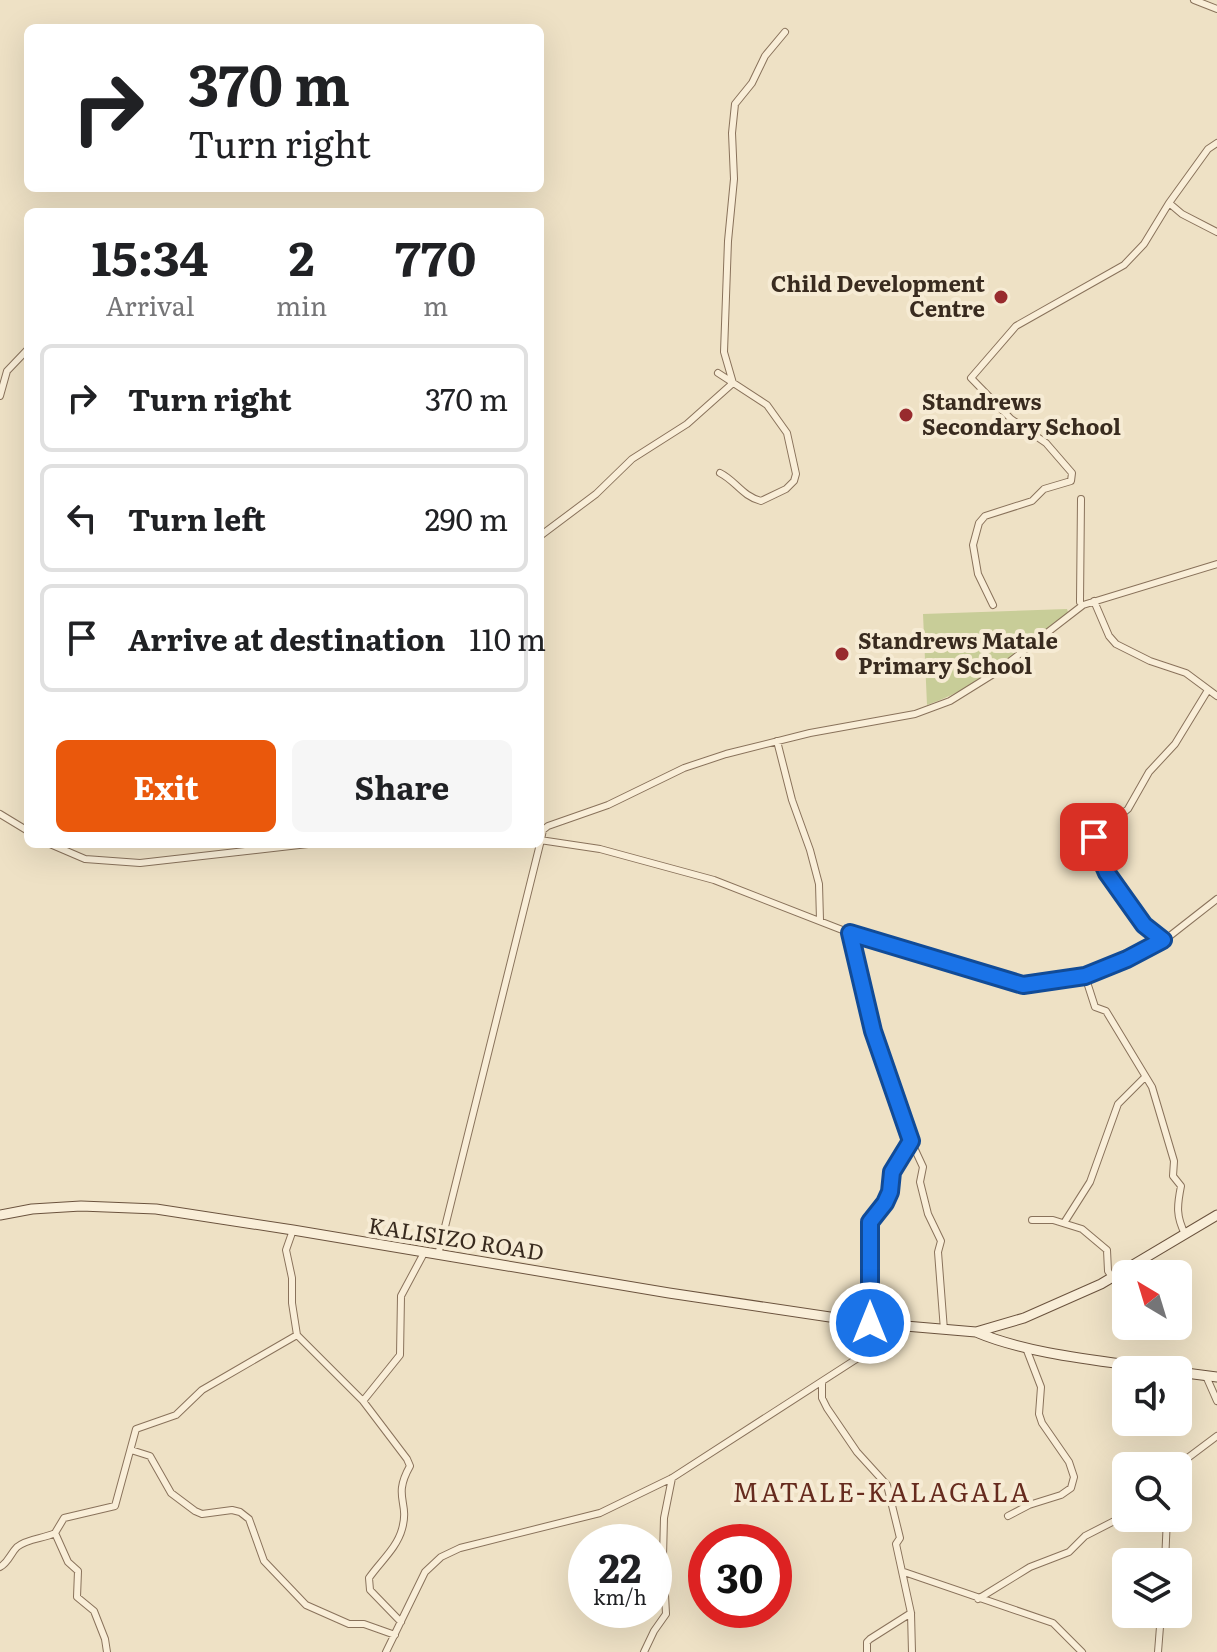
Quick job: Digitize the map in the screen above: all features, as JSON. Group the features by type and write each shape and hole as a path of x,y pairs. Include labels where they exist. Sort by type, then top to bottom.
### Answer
{"street":[{"path":"1194,0 1217,9"},
{"path":"733,383 724,352 735,104 752,83 765,56 785,32"},
{"path":"993,605 978,574 973,545 979,523 985,516 1032,501 1044,489 1071,481 1072,473 1046,443 1011,419 971,378 1016,326 1124,265 1144,244 1208,149 1217,143"},
{"path":"1169,203 1182,214 1217,232"},
{"path":"0,396 7,371 24,353"},
{"path":"718,373 767,405 788,437 796,474 791,486 761,501 746,496 734,480 720,473"},
{"path":"544,533 596,494 632,459 687,424 733,383"},
{"path":"1080,602 1081,499"},
{"path":"544,829 608,805 684,768 726,754 915,714 950,701 995,673 1075,610 1094,601 1217,564"},
{"path":"1094,601 1109,636 1116,644 1150,661 1186,673 1217,696"},
{"path":"1163,940 1144,925 1107,873 1093,841 1098,833 1128,809 1149,772 1175,744 1208,690"},
{"path":"777,741 819,884 820,920"},
{"path":"0,814 24,829"},
{"path":"544,842 600,849 714,880 850,933 1023,985 1085,976 1127,959 1163,940 1217,899"},
{"path":"59,848 85,859 140,863 273,848"},
{"path":"438,1255 539,848"},
{"path":"850,933 873,1031 923,1167 920,1182 928,1214 941,1241 938,1252 944,1330"},
{"path":"1085,976 1095,1007 1106,1011 1152,1087 1174,1161 1173,1176 1181,1186 1176,1208 1177,1219 1185,1234"},
{"path":"1064,1223 1090,1182 1118,1104 1144,1078"},
{"path":"870,1323 870,1222 885,1203 890,1192 892,1172 911,1141"},
{"name":"KALISIZO ROAD","path":"0,1215 69,1206 123,1206 293,1230 870,1323 976,1332"},
{"path":"1141,1260 1217,1215"},
{"path":"976,1332 1024,1318 1112,1277 1108,1271 1107,1250 1082,1229 1064,1223 1032,1220"},
{"path":"293,1230 286,1250 297,1335 363,1401 410,1466 401,1480 404,1511 402,1532 369,1578 370,1590 401,1622"},
{"path":"363,1401 400,1355 401,1296 424,1253"},
{"path":"386,1652 425,1572 441,1557 460,1548 600,1513 672,1478 906,1327"},
{"path":"976,1332 1026,1348 1112,1362"},
{"path":"0,1567 26,1541 55,1533 64,1518 115,1506 133,1434 140,1426 176,1415 202,1390 297,1335"},
{"path":"1008,1516 1029,1505 1061,1495 1071,1488 1074,1477 1069,1462 1042,1423 1039,1414 1041,1387 1026,1348"},
{"path":"1192,1374 1217,1377"},
{"path":"1206,1376 1217,1401"},
{"path":"822,1382 822,1398 827,1408 857,1452 887,1485 900,1538 896,1544 911,1613 912,1652"},
{"path":"1192,1455 1217,1436"},
{"path":"131,1450 150,1456 171,1493 195,1511 202,1514 232,1510 249,1519 264,1561 306,1605 349,1624 364,1624 395,1635"},
{"path":"644,1652 666,1614 664,1518 672,1478"},
{"path":"978,1599 1030,1567 1069,1552 1085,1536 1112,1522"},
{"path":"55,1533 68,1562 78,1571 77,1597 94,1611 107,1652"},
{"path":"904,1572 1053,1623 1082,1652"},
{"path":"867,1652 870,1639 911,1613"},
{"path":"1158,1652 1160,1628"}],"green space":[{"path":"1067,609 1068,612 1061,619 997,667 963,689 927,705 923,614"}],"place":[{"name":"Child Development Centre","path":"1001,297"},
{"name":"Standrews Secondary School","path":"906,415"},
{"name":"Standrews Matale Primary School","path":"842,654"}],"district":[{"name":"MATALE-KALAGALA","path":"882,1493"}],"route":[{"path":"870,1323 870,1222 885,1203 890,1192 892,1172 911,1141 873,1031 850,933 1023,985 1085,976 1148,950 1163,940 1144,925 1107,873 1094,837"}]}
